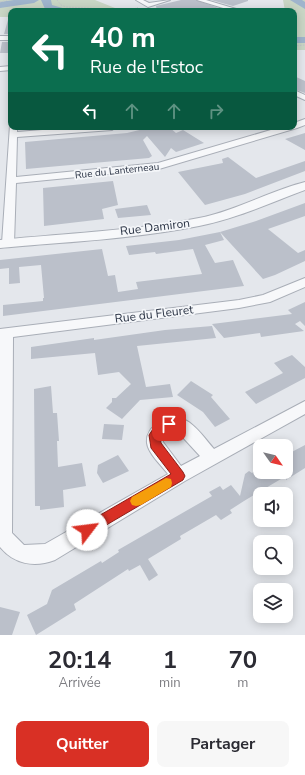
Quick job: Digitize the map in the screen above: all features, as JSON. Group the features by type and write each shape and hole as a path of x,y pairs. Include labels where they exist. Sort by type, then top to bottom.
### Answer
{"street":[{"path":"138,0 148,4 167,0"},
{"path":"200,0 229,8"},
{"path":"4,244 11,180 13,131 38,130"},
{"path":"265,130 270,133"},
{"name":"Rue du Lanterneau","path":"11,180 159,166 280,130"},
{"name":"Rue Damiron","path":"4,244 160,228 200,221 238,211 305,186"},
{"name":"Rue du Fleuret","path":"3,333 259,301 305,282"},
{"path":"3,333 3,536 12,548 21,554 34,556 48,553 179,476 305,406"},
{"path":"179,476 155,444 155,435 161,426 169,424 181,425 212,458"}],"path":[{"path":"0,2 8,0"},
{"path":"57,0 61,5 72,7 111,8"}],"green space":[{"path":"0,0 95,0 115,8 8,8 8,17 0,17"},
{"path":"283,0 305,0 305,50 297,50 297,8 284,8"}],"building":[{"path":"181,0 196,0 218,8 156,8 156,6"},
{"path":"211,0 248,0 248,1 233,6"},
{"path":"8,20 8,34 4,34"},
{"path":"2,42 8,42 8,53 0,53"},
{"path":"297,77 305,81 305,93 297,90"},
{"path":"140,130 172,130 176,133 183,130 204,143 176,152 171,148 165,157 147,136 143,140 152,156 149,158 26,169 25,142 127,133"},
{"path":"305,133 305,150 285,139"},
{"path":"228,157 256,178 305,161 305,171 245,194 205,205 178,172 223,163 222,159"},
{"path":"113,181 118,205 102,209 104,219 44,226 43,188"},
{"path":"305,203 305,216 268,229 298,253 305,250 305,261 275,275 263,279 220,232 253,222"},
{"path":"147,205 151,215 118,218 115,209"},
{"path":"220,232 224,240 205,245 215,263 233,260 244,286 3,316 3,305 43,301 44,298 41,265 19,267 20,283 9,284 9,268 0,269 0,260 102,249 108,276 115,275 118,292 138,289 136,282 202,274 193,249 156,254 155,252 129,255 126,246 179,240"},
{"path":"305,302 305,326 300,321 295,324 304,331 261,337 260,333 224,338 212,324 292,314 288,310"},
{"path":"212,326 216,338 137,346 146,387 170,384 173,397 140,400 122,419 106,408 112,402 112,398 116,398 131,384 119,372 98,375 95,353 31,359 31,347 94,338 94,340 165,330"},
{"path":"292,355 305,367 305,378 256,404 245,392 283,373 274,363"},
{"path":"191,381 213,395 211,397 230,419 215,427 203,412 177,395"},
{"path":"51,386 53,413 57,413 59,441 57,441 58,467 82,463 86,486 63,490 64,507 40,510 40,506 35,506 34,389"},
{"path":"104,424 124,425 122,440 102,439"},
{"path":"305,445 305,468 293,476 293,451"},
{"path":"118,455 129,471 103,483 97,473 98,465"},
{"path":"249,471 253,472 253,479 281,479 268,487 253,487 253,496 230,510 232,513 221,520 216,515 180,536 181,539 148,559 158,575 149,581 140,565 129,571 128,569 74,604 76,610 36,635 27,615 47,604 52,590 101,561 102,563 119,552 118,550 212,496 209,492 220,486 223,490 231,485 240,496 245,474"},
{"path":"0,607 20,612 12,635 0,635"}],"waterway":[{"path":"0,5 34,0"},
{"path":"46,0 48,7 52,8"},
{"path":"295,0 305,6"},
{"path":"297,40 305,40"}],"slow traffic":[{"path":"136,501 166,483"}],"route":[{"path":"87,530 179,476 155,444 155,435 161,426 169,424"}]}
